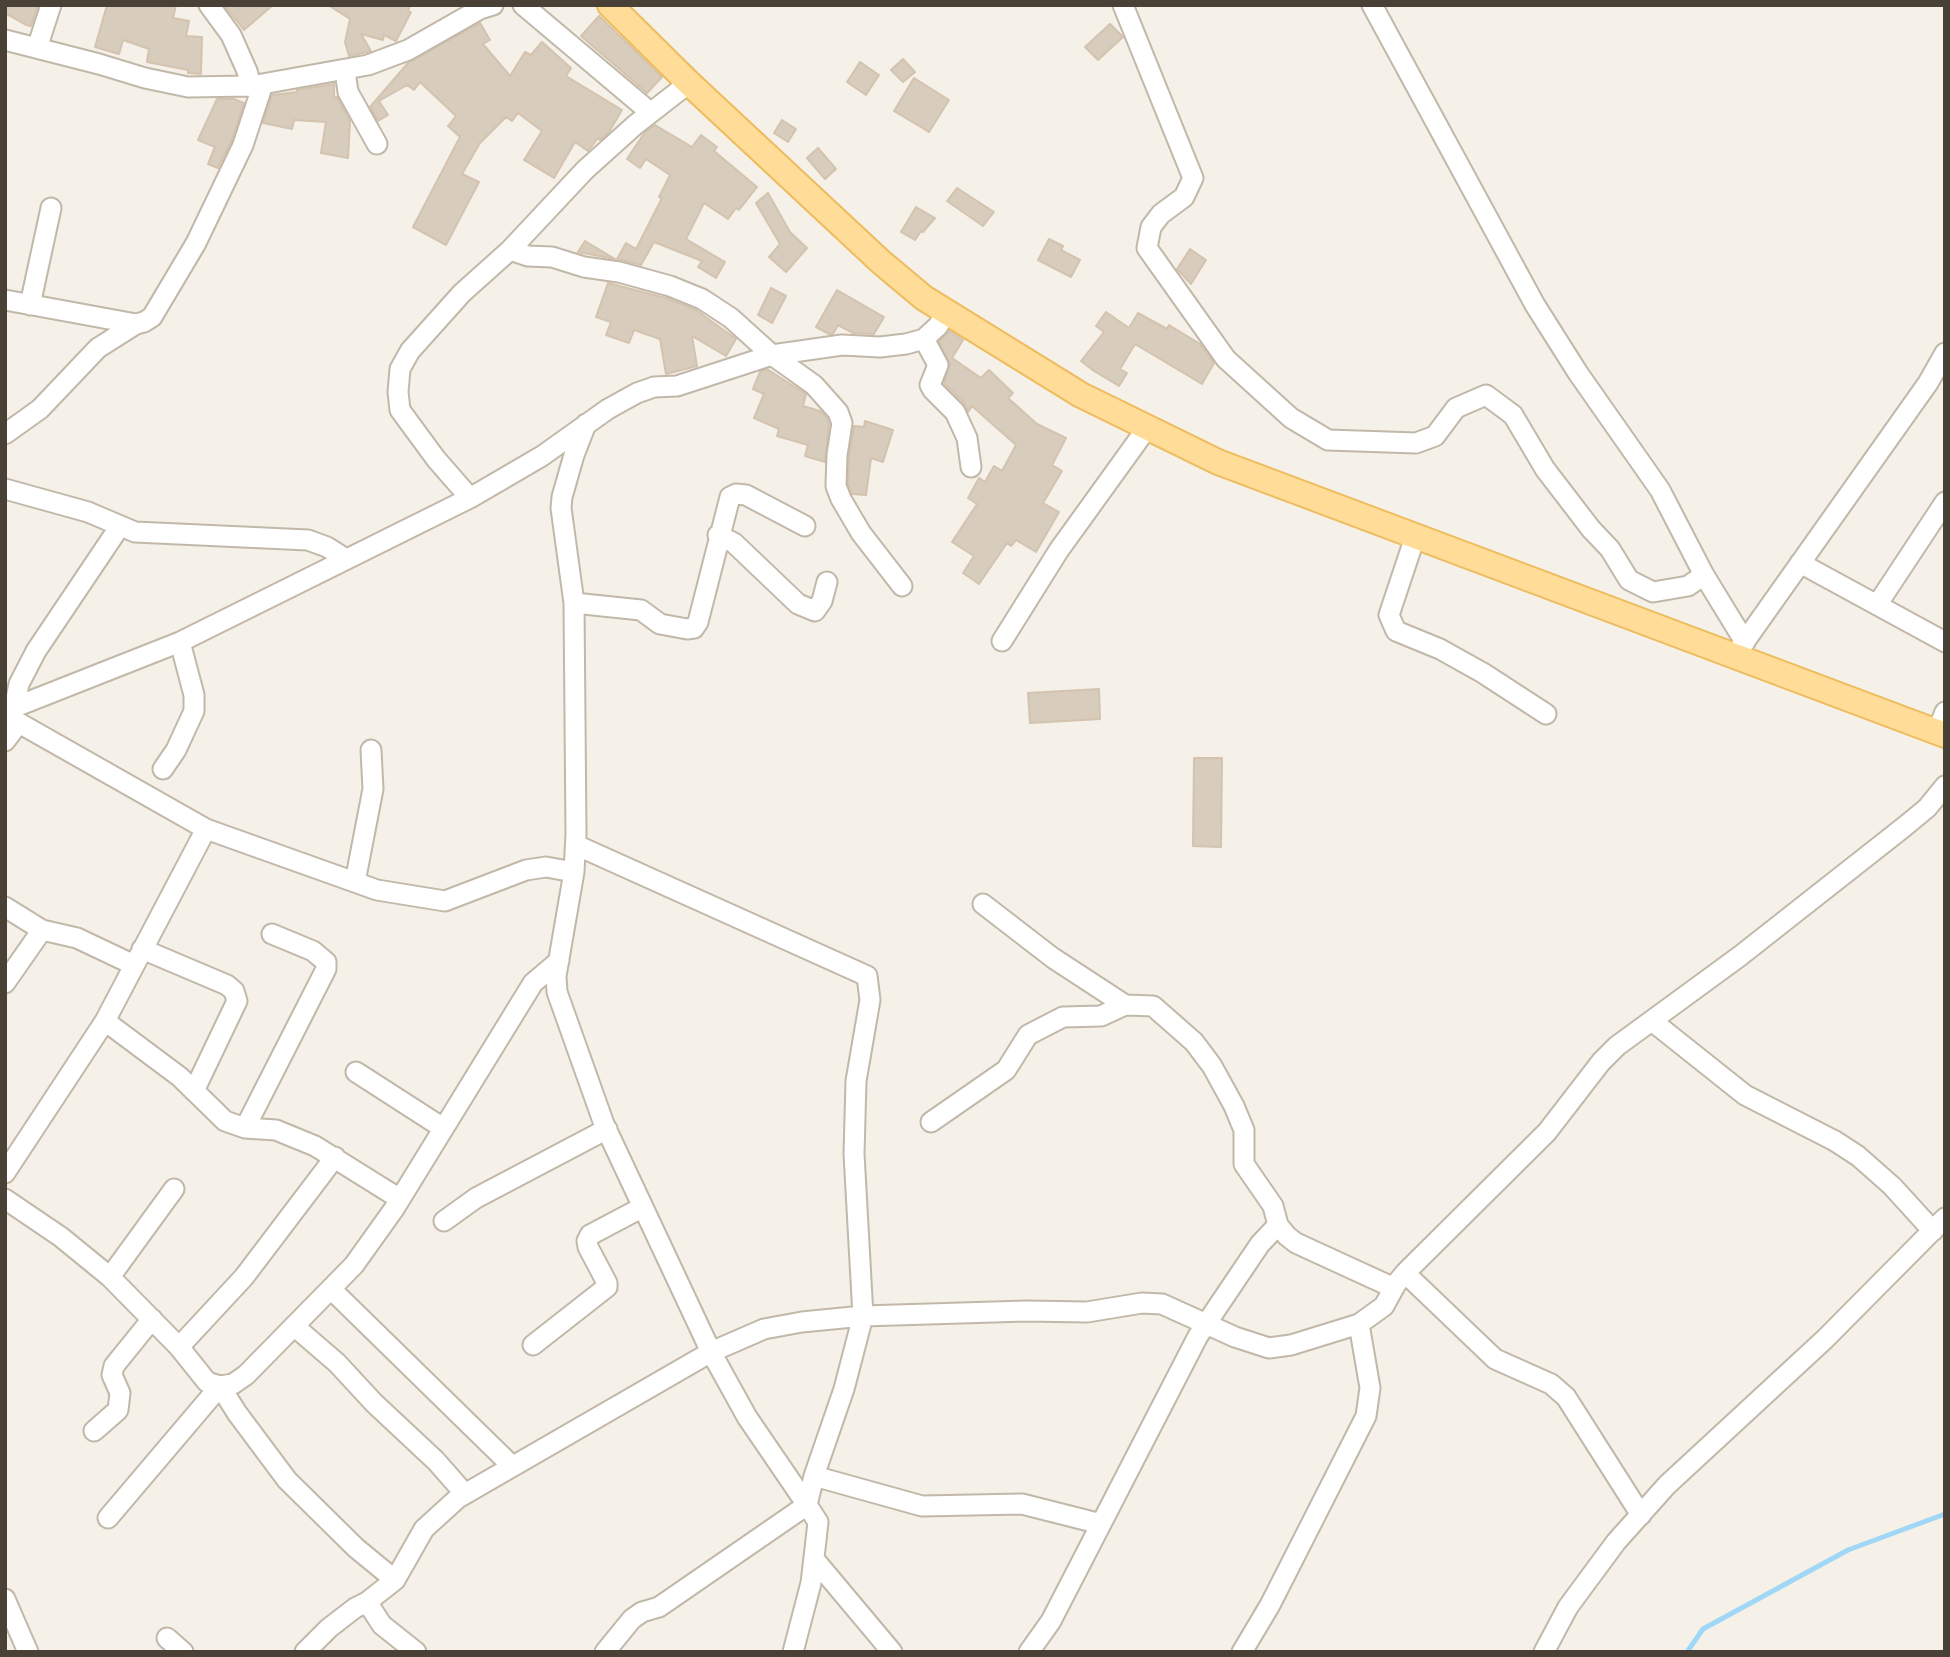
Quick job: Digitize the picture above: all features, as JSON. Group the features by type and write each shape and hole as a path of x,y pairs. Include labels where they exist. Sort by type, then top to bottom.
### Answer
{"main road":[{"path":"610,5 688,83 881,262 924,298 1081,395 1218,462 1415,537 1740,649 1942,726"}],"street":[{"path":"37,48 51,5"},
{"path":"5,40 188,87 257,85 368,65 408,50 480,9 493,5"},
{"path":"523,5 580,56 650,112"},
{"path":"1123,5 1193,178 1184,197 1161,214 1151,227 1147,248 1226,359 1291,418 1328,440 1416,443 1435,436 1456,408 1486,395 1513,415 1545,469 1610,550 1629,580 1653,592 1688,586 1704,575"},
{"path":"1372,5 1535,305 1578,373 1660,490 1740,649 1928,383 1945,353"},
{"path":"5,434 40,409 98,348 158,311 196,243 243,145 257,85 214,7"},
{"path":"345,71 348,92 377,144"},
{"path":"470,498 436,459 400,410 400,369 411,351 453,302 510,250 585,170 650,112 688,83"},
{"path":"30,305 51,208"},
{"path":"510,250 528,256 552,257 584,267 619,272 702,299 731,317 772,355 814,385 838,412 842,423 836,455 836,486 861,533 902,586"},
{"path":"5,300 136,324"},
{"path":"11,715 180,642 470,498 542,456 621,400 637,393 654,387 677,386 772,355 842,345 893,345 924,339 946,312"},
{"path":"924,339 938,365 930,384 955,412 967,438 971,467"},
{"path":"586,424 574,456 561,508 574,603 576,845 557,992 607,1129 711,1352 747,1417 818,1522 811,1583 793,1652"},
{"path":"1002,641 1059,551 1147,428"},
{"path":"5,489 88,512 135,532 308,540 327,547 346,559"},
{"path":"574,603 641,610 660,624 694,628 698,622 730,497 736,494 746,495 804,527"},
{"path":"1877,605 1945,502"},
{"path":"5,741 19,684 37,651 120,526"},
{"path":"719,535 734,543 798,604 815,611 822,601 827,582"},
{"path":"1415,537 1389,615 1396,631 1440,649 1546,714"},
{"path":"1800,563 1945,642"},
{"path":"163,769 176,750 194,711 194,695 180,642"},
{"path":"11,715 206,829 377,890 445,901 526,870 546,867 574,872"},
{"path":"355,882 373,789 371,750"},
{"path":"305,1652 328,1628 396,1580 424,1529 443,1510 512,1466 711,1352 764,1329 863,1316 1087,1312 1142,1303 1162,1304 1235,1337 1269,1348 1291,1345 1359,1324 1384,1306 1400,1281 1546,1132 1601,1062 1617,1046 1740,956 1927,808 1945,786"},
{"path":"5,1173 105,1021 206,829"},
{"path":"576,845 867,976 870,1000 856,1081 854,1154 863,1316 844,1388 814,1475 807,1505 659,1607 642,1612 632,1619 606,1652"},
{"path":"983,904 1054,958 1125,1004 1153,1006 1194,1042 1212,1066 1244,1129 1244,1164 1273,1206 1279,1225 1296,1243 1400,1281 1495,1359 1551,1384 1580,1415 1641,1515"},
{"path":"5,907 42,930 77,938 227,985 234,991 237,1001 194,1091"},
{"path":"5,983 42,930"},
{"path":"245,1128 326,969 326,962 313,951 272,934"},
{"path":"5,1199 61,1237 110,1277 179,1347 207,1382 220,1386 233,1384 246,1375 354,1265 400,1199 533,982 559,961"},
{"path":"931,1122 1006,1070 1028,1035 1063,1017 1101,1016 1125,1004"},
{"path":"105,1021 180,1077 225,1121 245,1128 276,1130 335,1157 400,1199"},
{"path":"1544,1652 1568,1607 1616,1542 1667,1485 1825,1339 1939,1224 1858,1156 1835,1141 1745,1095 1652,1021"},
{"path":"356,1072 443,1128"},
{"path":"444,1221 476,1198 607,1129"},
{"path":"179,1347 244,1277 335,1157"},
{"path":"110,1277 174,1189"},
{"path":"533,1345 607,1287 588,1247 590,1235 643,1207"},
{"path":"1029,1652 1051,1621 1206,1323 1260,1244 1279,1225"},
{"path":"331,1289 512,1466"},
{"path":"94,1431 118,1410 120,1393 112,1375 114,1366 152,1319"},
{"path":"1242,1652 1270,1605 1366,1416 1370,1388 1359,1324"},
{"path":"294,1326 337,1363 466,1494"},
{"path":"108,1518 220,1386"},
{"path":"220,1386 287,1480 356,1548 396,1580"},
{"path":"814,1475 922,1506 1022,1504 1101,1524"},
{"path":"814,1559 892,1652"},
{"path":"5,1599 28,1652"},
{"path":"367,1602 382,1625 415,1652"},
{"path":"167,1638 183,1652"}],"building":[{"path":"5,5 38,5 31,26 5,13"},
{"path":"107,5 176,5 173,18 189,21 186,36 202,37 201,74 147,62 149,49 123,40 119,54 95,47"},
{"path":"224,5 273,5 244,30"},
{"path":"328,5 410,5 408,11 411,12 396,41 384,35 383,40 361,34 371,51 349,56 345,42 350,19"},
{"path":"599,16 662,77 647,93 581,36"},
{"path":"480,23 490,40 483,44 510,76 525,52 531,55 542,42 571,68 566,76 622,110 609,132 600,140 598,138 588,151 575,142 554,178 524,160 542,131 518,113 512,121 506,117 480,143 462,174 479,182 446,245 413,227 460,137 448,126 456,116 420,82 414,90 407,85 379,101 388,115 378,121 370,107 408,63"},
{"path":"1110,24 1123,37 1098,60 1085,47"},
{"path":"903,59 915,72 903,82 891,70"},
{"path":"860,62 879,75 866,95 847,82"},
{"path":"914,78 949,100 929,132 894,111"},
{"path":"334,84 334,98 337,97 350,121 348,158 321,153 326,122 294,120 292,129 263,123 272,95"},
{"path":"217,99 234,99 244,103 232,140 218,168 208,164 215,147 198,140"},
{"path":"782,120 796,129 788,142 774,133"},
{"path":"655,125 692,147 701,135 717,147 714,151 757,187 739,210 736,208 728,219 704,203 686,239 725,262 716,278 698,267 702,261 654,242 641,265 617,259 626,243 636,249 662,198 659,197 670,175 646,159 640,168 627,159 645,132"},
{"path":"818,148 836,169 825,179 807,158"},
{"path":"957,188 994,212 983,226 947,201"},
{"path":"768,193 790,232 807,248 786,272 769,257 780,244 756,203"},
{"path":"916,207 935,218 915,240 901,232"},
{"path":"1049,239 1063,246 1061,250 1080,260 1071,277 1038,260"},
{"path":"585,241 615,259 578,252"},
{"path":"1190,249 1206,260 1191,284 1177,269"},
{"path":"608,283 666,298 696,310 736,339 726,356 692,336 697,366 666,374 660,339 634,330 629,343 606,335 611,322 596,317"},
{"path":"771,288 786,296 772,323 758,315"},
{"path":"837,290 884,317 874,334 853,333 838,325 833,334 829,334 816,327"},
{"path":"1106,312 1129,328 1138,313 1167,329 1169,325 1200,344 1214,363 1202,384 1135,344 1120,369 1127,373 1119,386 1094,371 1081,361 1104,332 1096,326"},
{"path":"949,331 963,340 952,358 981,378 989,370 1013,393 1008,398 1037,424 1066,438 1052,465 1062,471 1043,503 1059,512 1036,552 1016,540 1011,546 1007,543 979,584 963,573 974,556 952,542 977,504 968,498 979,478 985,482 994,466 1002,471 1016,445 972,406 968,412 964,403 944,383 950,364 939,342"},
{"path":"767,369 806,394 803,406 820,411 827,418 829,424 825,462 805,456 808,445 777,436 779,429 754,418 764,394 753,389 760,372"},
{"path":"865,421 893,430 883,462 871,458 866,495 852,494 848,484 854,426 864,427"},
{"path":"1099,689 1100,719 1030,723 1028,693"},
{"path":"1194,758 1222,758 1221,847 1193,846"}],"waterway":[{"path":"1687,1652 1703,1629 1848,1550 1945,1514"}]}
